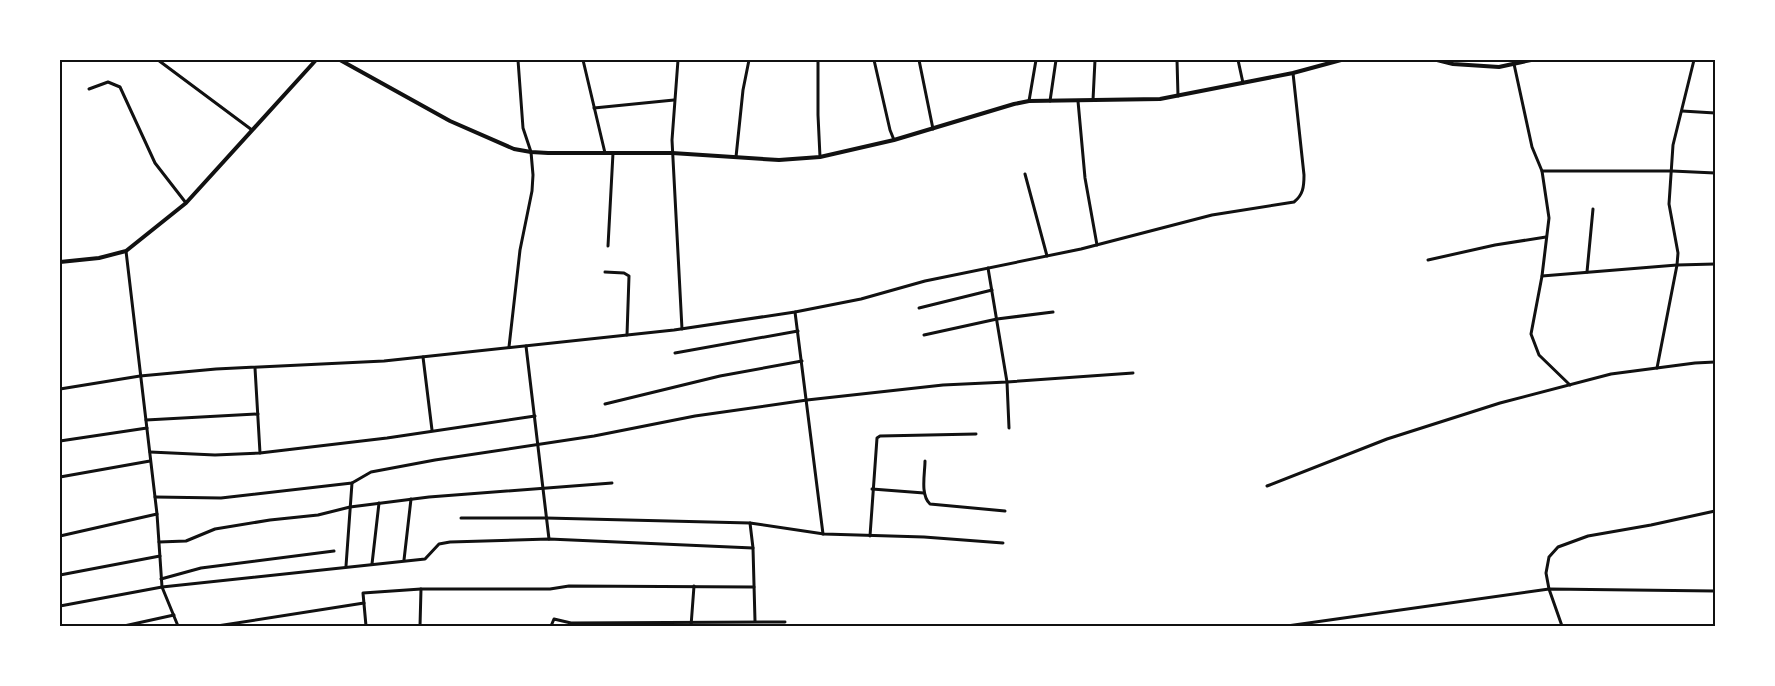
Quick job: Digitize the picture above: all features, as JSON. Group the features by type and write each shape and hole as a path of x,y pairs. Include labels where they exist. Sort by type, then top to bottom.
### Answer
{"street":[{"path":"158,60 252,130"},
{"path":"60,262 99,258 126,251 186,203 316,60"},
{"path":"340,60 450,121 514,149 531,152 672,153 779,160 820,157 894,140 1029,101 1160,99 1293,73 1341,60"},
{"path":"509,347 520,250 532,191 531,152 524,128 518,60"},
{"path":"583,60 605,153"},
{"path":"678,60 672,153 682,329"},
{"path":"736,157 749,60"},
{"path":"818,60 820,157"},
{"path":"874,60 894,140"},
{"path":"919,60 933,128"},
{"path":"1029,101 1036,60"},
{"path":"1050,101 1056,60"},
{"path":"1093,100 1095,60"},
{"path":"1177,60 1178,96"},
{"path":"1238,60 1243,83"},
{"path":"1437,60 1453,64 1499,67 1530,60"},
{"path":"1657,368 1678,264 1678,253 1669,204 1673,146 1694,60"},
{"path":"1514,64 1532,147 1542,171 1549,218 1542,276 1531,334 1539,354 1570,385"},
{"path":"60,389 140,376 216,369 384,362 682,329 795,312 861,299 925,282 1096,245 1212,215 1294,202 1300,197 1304,188 1304,175 1293,73"},
{"path":"88,89 108,82 120,87 155,163 186,203"},
{"path":"594,108 674,100"},
{"path":"1078,101 1085,178 1096,245"},
{"path":"1682,110 1715,113"},
{"path":"608,246 613,153"},
{"path":"1542,171 1672,170 1715,173"},
{"path":"1025,174 1047,256"},
{"path":"1587,272 1593,209"},
{"path":"1428,260 1495,245 1546,237"},
{"path":"126,251 157,514 162,587 178,626"},
{"path":"1542,276 1678,264 1715,264"},
{"path":"988,268 1007,382 1009,428"},
{"path":"605,272 624,273 628,276 627,335"},
{"path":"920,308 992,290"},
{"path":"795,312 824,534"},
{"path":"924,335 997,319 1052,312"},
{"path":"675,353 798,331"},
{"path":"526,346 549,539"},
{"path":"424,357 432,430"},
{"path":"605,404 720,376 802,361"},
{"path":"1267,486 1387,439 1500,403 1611,374 1715,362"},
{"path":"255,368 260,453"},
{"path":"155,497 220,498 352,483 371,472 435,460 695,416 807,400 943,385 1133,373"},
{"path":"146,420 258,414"},
{"path":"150,452 215,455 260,453 387,438 535,416"},
{"path":"60,441 147,428"},
{"path":"870,536 875,442 880,436 976,434"},
{"path":"60,477 150,460"},
{"path":"925,461 924,493 926,501 930,504 1005,511"},
{"path":"346,566 352,483"},
{"path":"159,542 186,541 215,529 270,520 318,515 350,507 379,503 543,488 612,484"},
{"path":"872,489 924,493"},
{"path":"404,560 411,499"},
{"path":"372,564 379,503"},
{"path":"1562,626 1549,589 1546,573 1549,557 1558,546 1588,536 1715,511"},
{"path":"60,536 157,514"},
{"path":"461,518 750,523 824,534 940,538 1003,543"},
{"path":"750,523 753,548 755,621"},
{"path":"60,606 162,587 425,559 440,544 450,542 549,539 753,548"},
{"path":"161,579 201,568 334,551"},
{"path":"60,575 160,556"},
{"path":"366,626 363,593 420,589 550,589 569,586 754,587"},
{"path":"691,624 694,586"},
{"path":"420,589 420,626"},
{"path":"1287,626 1549,589 1715,591"},
{"path":"218,626 364,603"},
{"path":"124,626 174,615"},
{"path":"551,626 554,619 571,623 737,624 755,621 785,622"}]}
